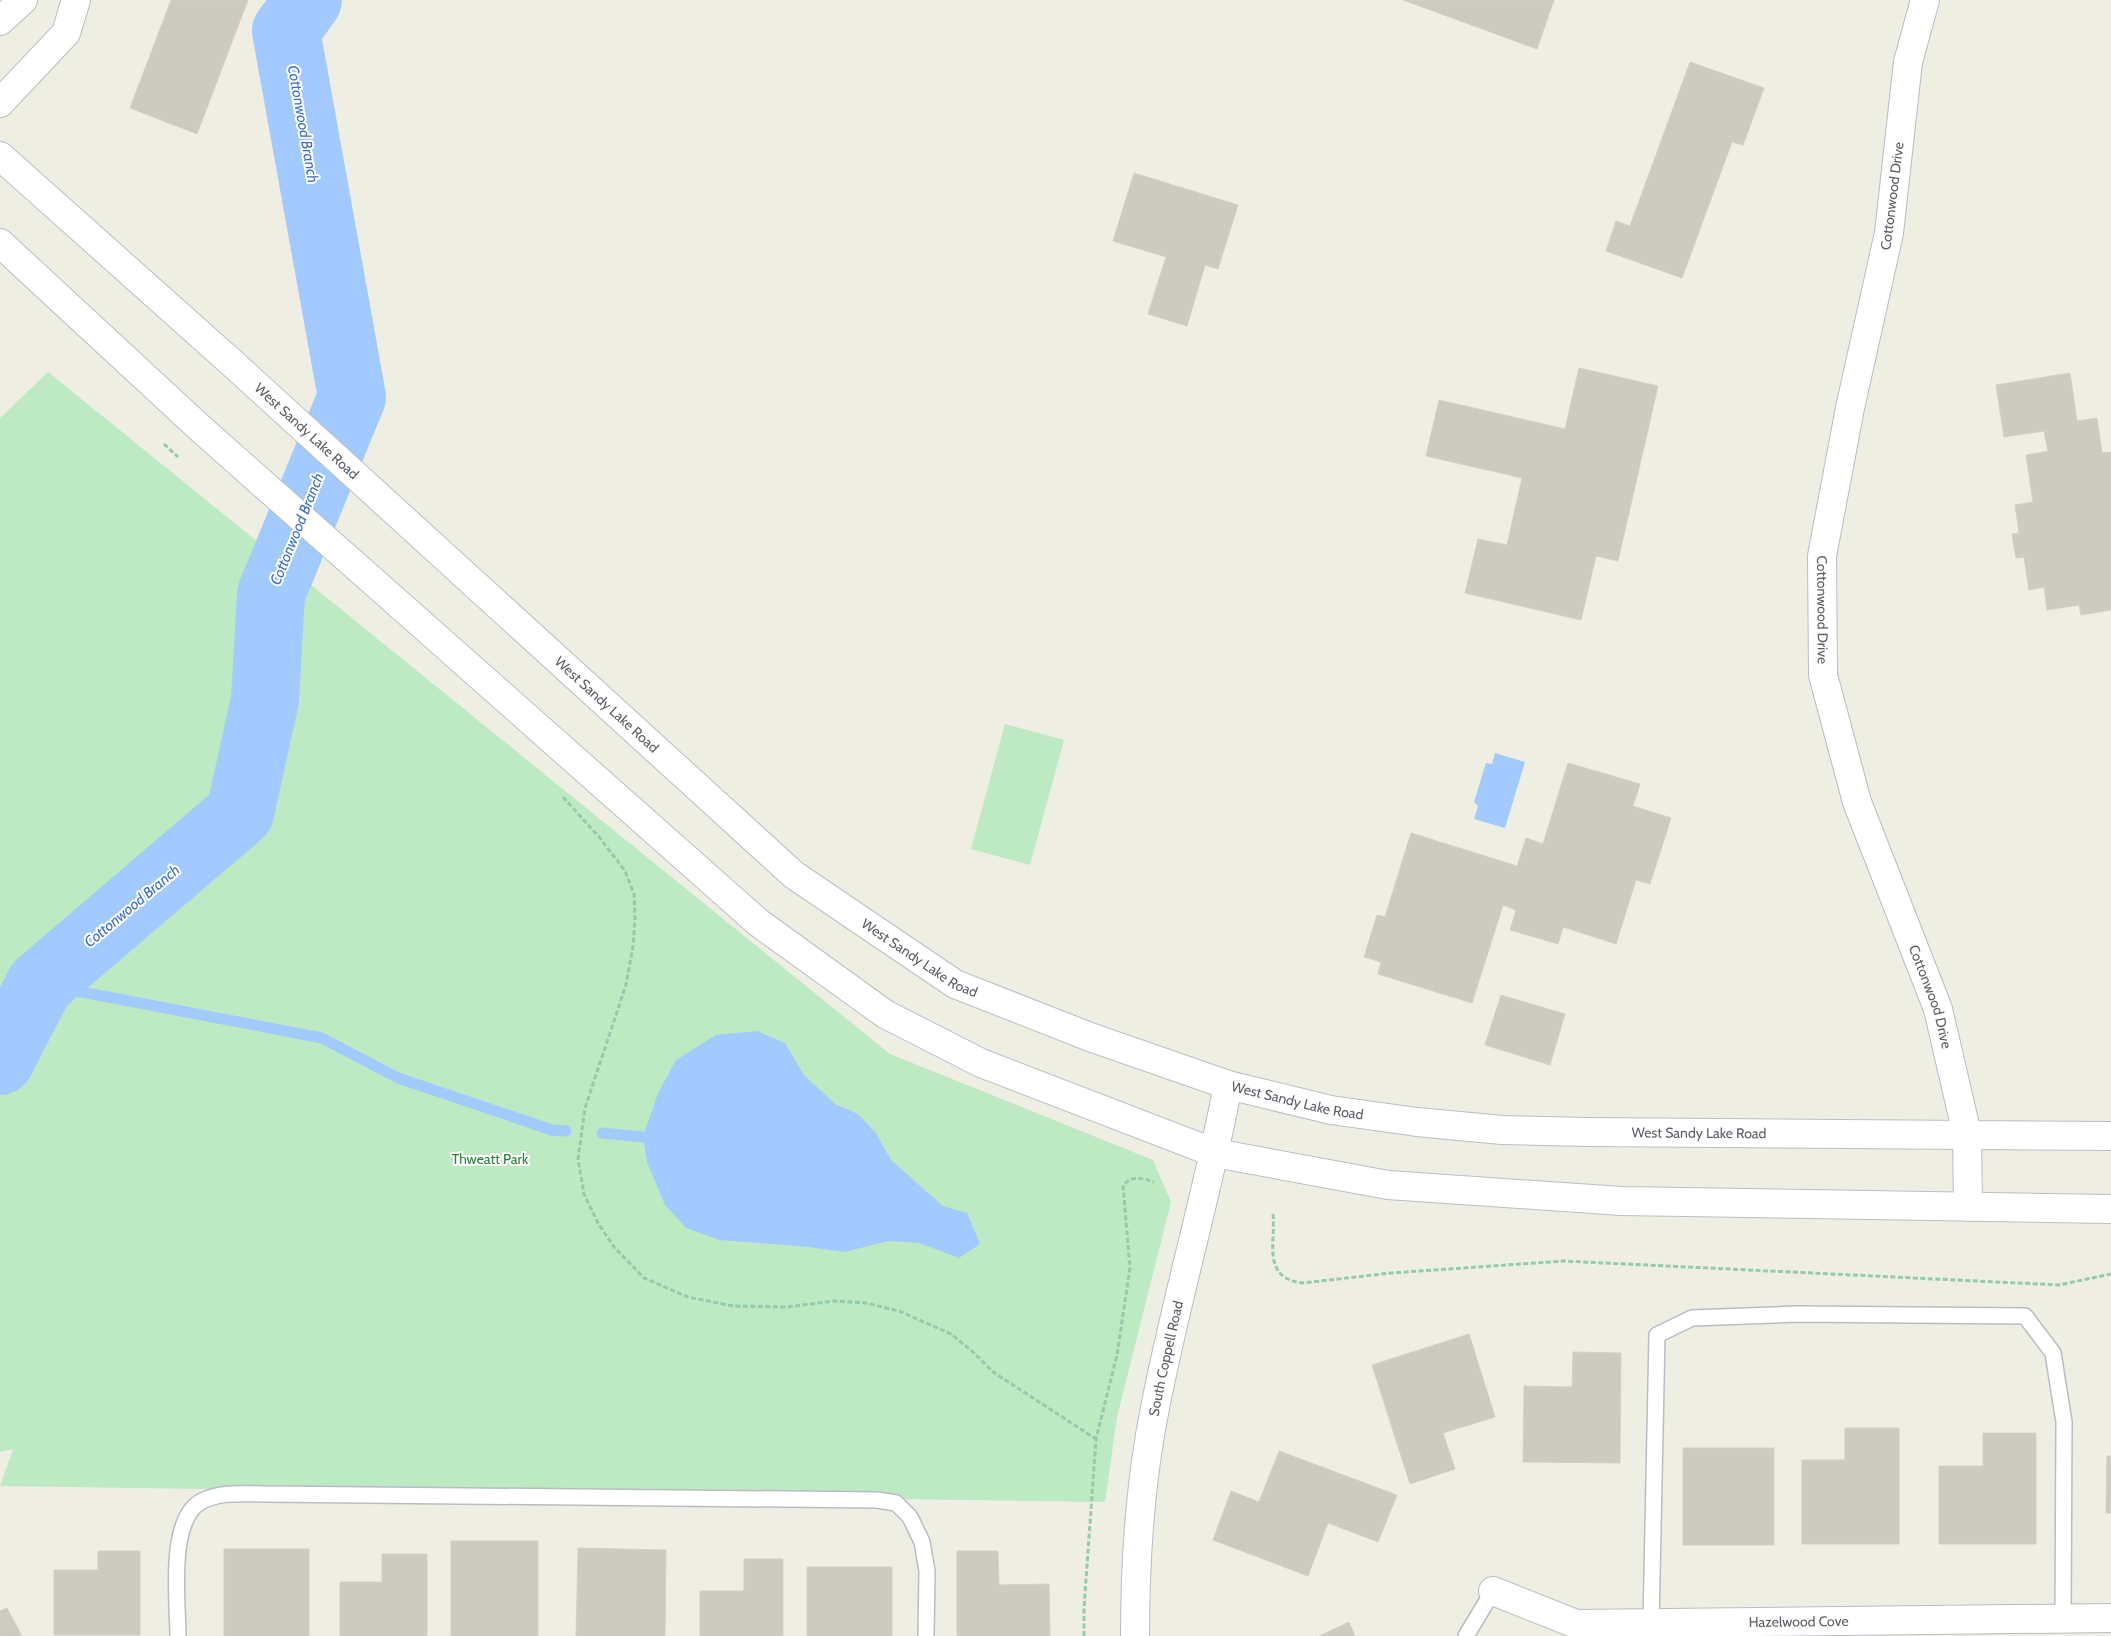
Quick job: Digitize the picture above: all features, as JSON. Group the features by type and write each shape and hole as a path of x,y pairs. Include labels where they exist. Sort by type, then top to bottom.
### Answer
{"main road":[{"path":"0,21 23,0"},
{"path":"0,103 66,33 76,0"},
{"name":"Cottonwood Drive","path":"1925,0 1908,62 1889,234 1850,408 1822,556 1824,675 1857,802 1938,1010 1967,1134 1968,1206"},
{"name":"West Sandy Lake Road","path":"0,156 231,362 794,875 955,984 1090,1037 1228,1085 1331,1110 1417,1122 1502,1130 2111,1136"},
{"path":"0,243 201,429 759,923 885,1014 981,1063 1215,1153 1388,1185 1621,1201 2111,1209"},
{"name":"South Coppell Road","path":"1135,1636 1136,1555 1142,1494 1155,1404 1173,1321 1215,1153 1228,1085"},
{"name":"Hazelwood Cove","path":"1493,1592 1576,1624 2111,1618"}],"lane":[{"path":"1650,1624 1657,1335 1692,1318 1797,1314 2025,1316 2053,1353 2064,1422 2063,1619"},
{"path":"178,1636 177,1550 180,1532 191,1512 201,1501 225,1495 267,1494 877,1500 896,1504 910,1517 922,1542 927,1571 926,1636"},
{"path":"1466,1636 1493,1592"}],"path":[{"path":"561,795 600,838 626,871 634,894 633,946 626,985 585,1108 578,1159 584,1194 598,1223 614,1248 644,1278 688,1297 732,1306 787,1307 834,1301 866,1303 899,1311 952,1334 993,1372 1096,1439"},
{"path":"1084,1636 1084,1608 1096,1439 1117,1355 1130,1268 1123,1186 1130,1179 1139,1177 1154,1182"},
{"path":"1273,1214 1273,1262 1284,1277 1293,1282 1303,1283 1391,1273 1564,1261 2059,1285 2111,1274"}],"green space":[{"name":"Thweatt Park","path":"48,372 890,1054 1153,1160 1171,1202 1117,1417 1105,1502 0,1486 13,1449 0,1452 0,418"},
{"path":"1005,724 1064,740 1030,865 971,849"}],"water":[{"path":"1495,753 1525,762 1505,828 1474,819 1478,806 1474,802 1486,763 1492,764"},
{"path":"757,1031 785,1043 804,1075 835,1104 858,1114 876,1133 891,1160 943,1206 967,1213 980,1244 959,1258 919,1243 889,1241 844,1252 808,1247 720,1240 686,1228 665,1205 647,1162 643,1137 658,1093 676,1060 716,1035"}],"building":[{"path":"171,0 248,0 197,134 130,108"},
{"path":"1403,0 1554,0 1537,49"},
{"path":"1690,62 1764,88 1743,145 1732,142 1682,278 1606,251 1616,221 1630,226"},
{"path":"1134,173 1238,205 1218,269 1205,265 1187,326 1148,314 1166,257 1113,241"},
{"path":"1579,368 1658,386 1618,561 1596,556 1581,620 1465,593 1478,539 1507,545 1522,478 1426,456 1439,400 1565,429"},
{"path":"2070,373 2077,421 2097,418 2102,453 2111,452 2111,610 2081,615 2079,605 2047,610 2044,587 2029,590 2024,557 2016,558 2012,534 2019,533 2015,505 2033,502 2026,455 2048,451 2044,431 2004,437 1996,385"},
{"path":"1568,763 1640,784 1633,806 1671,818 1650,884 1636,880 1616,944 1563,927 1558,944 1510,930 1516,910 1503,905 1472,1003 1378,974 1381,962 1364,957 1377,915 1385,917 1411,833 1517,866 1526,838 1543,844"},
{"path":"1501,995 1565,1014 1550,1065 1485,1045"},
{"path":"1469,1334 1495,1417 1443,1433 1455,1469 1410,1484 1372,1365"},
{"path":"1573,1352 1621,1353 1620,1463 1523,1462 1524,1386 1572,1387"},
{"path":"1845,1428 1899,1428 1899,1544 1802,1544 1802,1460 1845,1460"},
{"path":"1983,1433 2036,1433 2036,1544 1939,1544 1939,1466 1983,1466"},
{"path":"1683,1448 1774,1448 1774,1545 1683,1545"},
{"path":"1279,1451 1397,1495 1378,1542 1328,1523 1308,1576 1213,1540 1231,1491 1259,1502"},
{"path":"2107,1456 2111,1456 2111,1513 2106,1513"},
{"path":"451,1541 538,1541 538,1636 451,1636"},
{"path":"578,1548 666,1550 665,1636 576,1636"},
{"path":"224,1549 309,1549 309,1636 224,1636"},
{"path":"98,1551 140,1551 140,1635 54,1635 54,1570 98,1570"},
{"path":"957,1551 998,1551 999,1585 1049,1584 1050,1636 957,1636"},
{"path":"382,1554 427,1554 427,1636 340,1636 340,1582 382,1582"},
{"path":"744,1559 783,1559 783,1636 700,1636 700,1591 744,1591"},
{"path":"807,1567 892,1567 892,1636 807,1636"},
{"path":"7,1608 22,1636 0,1636 0,1611"},
{"path":"1349,1622 1355,1636 1319,1636"}],"waterway":[{"name":"Cottonwood Branch","path":"0,1061 40,984 240,813 265,700 271,594 352,397 286,31 308,0"},
{"path":"40,984 322,1038 398,1078 552,1130 566,1131"},
{"path":"602,1133 643,1137"}]}
